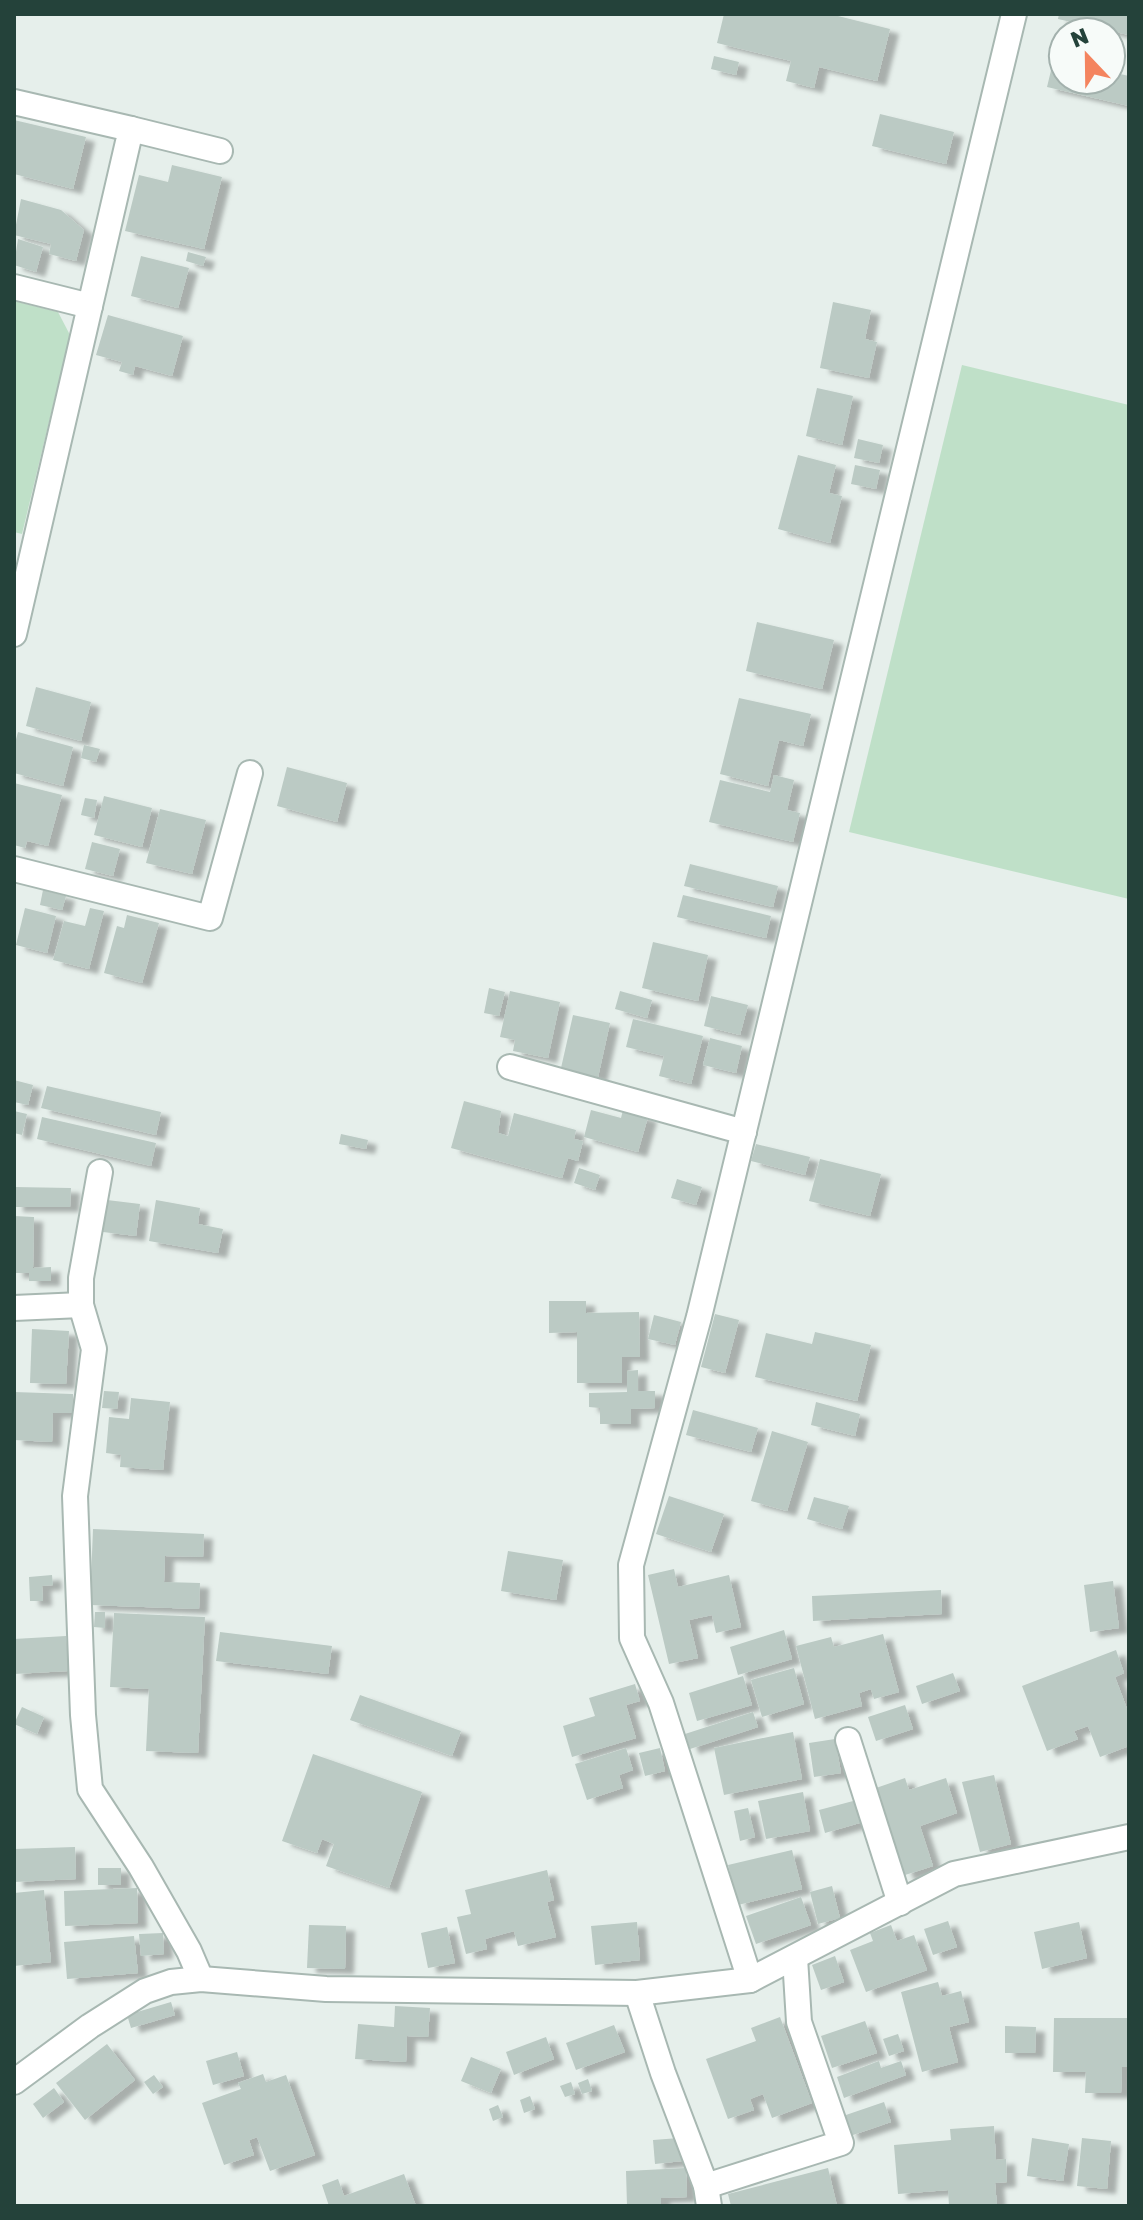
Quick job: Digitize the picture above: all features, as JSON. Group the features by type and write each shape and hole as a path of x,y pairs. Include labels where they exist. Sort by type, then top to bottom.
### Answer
{"street":[{"path":"750,1980 661,1703 632,1638 631,1565 699,1317 930,350 1014,14"},
{"path":"14,102 220,151"},
{"path":"14,634 131,129"},
{"path":"14,287 90,306"},
{"path":"14,869 210,918 250,773"},
{"path":"510,1067 744,1132"},
{"path":"100,1172 81,1278 81,1305 94,1349 75,1496 83,1715 90,1789 141,1867 189,1951 201,1979"},
{"path":"14,1308 81,1305"},
{"path":"848,1740 900,1903"},
{"path":"14,2082 90,2026 145,1991 171,1982 201,1979 326,1989 637,1993 750,1980 954,1874 1129,1837"},
{"path":"637,1993 708,2196 841,2143 799,2022 795,1958"}],"green space":[{"path":"14,301 58,312 70,335 22,534 14,532"},
{"path":"962,365 1129,405 1129,899 849,832"}],"building":[{"path":"724,14 830,14 890,29 877,81 819,67 814,88 786,81 791,61 717,43"},
{"path":"1129,14 1129,35 1127,16 1059,16"},
{"path":"714,56 739,62 736,75 711,69"},
{"path":"1129,76 1129,106 1086,96 1127,96"},
{"path":"880,114 954,132 946,164 872,146"},
{"path":"14,120 86,137 73,189 14,174"},
{"path":"172,165 222,177 204,249 125,231 139,175 168,182"},
{"path":"21,199 61,210 84,230 76,261 49,254 51,244 14,235"},
{"path":"18,239 43,247 36,272 14,265"},
{"path":"188,252 206,257 203,266 186,261"},
{"path":"141,256 189,268 178,308 131,296"},
{"path":"833,302 871,310 865,339 877,342 869,378 820,368"},
{"path":"108,315 183,336 172,376 135,366 133,375 119,371 122,362 96,355"},
{"path":"817,388 853,396 842,445 806,436"},
{"path":"858,439 883,445 879,463 854,458"},
{"path":"798,455 836,465 829,493 842,496 830,543 778,529"},
{"path":"855,465 880,470 876,489 851,484"},
{"path":"757,622 834,640 822,689 746,671"},
{"path":"36,687 91,702 81,741 26,726"},
{"path":"739,698 811,714 803,746 779,740 768,786 720,774"},
{"path":"18,732 73,747 63,786 14,773 14,747"},
{"path":"84,745 100,749 96,762 81,758"},
{"path":"287,767 347,783 337,822 277,806"},
{"path":"774,775 794,780 787,810 800,813 793,842 709,822 720,780 770,792"},
{"path":"14,783 62,795 48,846 27,841 25,848 14,845"},
{"path":"104,796 152,808 142,847 94,835"},
{"path":"85,798 97,800 94,818 81,815"},
{"path":"160,809 206,820 192,874 146,863"},
{"path":"92,842 120,849 113,876 85,869"},
{"path":"690,864 778,886 773,907 684,886"},
{"path":"43,890 66,896 62,910 40,905"},
{"path":"683,895 771,916 766,938 677,917"},
{"path":"25,908 56,916 47,953 16,945"},
{"path":"90,908 104,911 89,969 53,960 64,921 85,926"},
{"path":"127,915 159,923 142,983 104,973 117,926 124,928"},
{"path":"653,942 708,955 698,1001 642,988"},
{"path":"489,988 505,992 499,1016 484,1013"},
{"path":"510,991 560,1002 548,1058 513,1051 515,1040 500,1037"},
{"path":"620,991 652,1000 647,1018 615,1009"},
{"path":"711,996 748,1005 740,1035 704,1026"},
{"path":"573,1015 610,1023 598,1077 561,1068"},
{"path":"633,1019 703,1036 691,1084 659,1076 664,1056 626,1047"},
{"path":"710,1038 742,1046 736,1073 703,1065"},
{"path":"14,1080 33,1085 28,1105 14,1102"},
{"path":"47,1086 161,1112 156,1135 41,1108"},
{"path":"464,1101 501,1111 498,1133 508,1136 514,1113 576,1130 574,1139 583,1141 578,1161 568,1158 562,1178 451,1148"},
{"path":"591,1110 621,1118 623,1110 648,1117 638,1152 584,1137"},
{"path":"14,1111 27,1114 22,1135 14,1133"},
{"path":"42,1117 156,1143 151,1166 37,1139"},
{"path":"341,1134 368,1140 366,1149 339,1144"},
{"path":"756,1144 810,1157 805,1175 751,1161"},
{"path":"820,1159 881,1174 870,1216 809,1201"},
{"path":"579,1168 600,1175 595,1190 574,1183"},
{"path":"677,1179 702,1187 696,1205 671,1198"},
{"path":"14,1187 71,1188 70,1207 14,1207"},
{"path":"107,1200 140,1204 136,1236 103,1232"},
{"path":"156,1200 200,1208 198,1224 223,1229 218,1253 149,1241"},
{"path":"14,1216 34,1217 33,1268 51,1267 51,1281 29,1281 29,1273 14,1273"},
{"path":"549,1301 586,1301 586,1313 639,1312 640,1357 622,1357 622,1383 577,1383 577,1332 549,1333"},
{"path":"715,1314 739,1320 725,1373 701,1367"},
{"path":"654,1315 681,1322 675,1345 648,1339"},
{"path":"32,1329 69,1331 66,1384 30,1383"},
{"path":"815,1332 871,1345 857,1401 755,1377 766,1333 812,1344"},
{"path":"638,1370 638,1391 655,1391 655,1408 631,1409 631,1424 600,1424 600,1408 589,1407 589,1393 627,1392 627,1371"},
{"path":"104,1391 119,1392 117,1409 102,1408"},
{"path":"14,1392 73,1394 73,1413 53,1413 52,1442 14,1440"},
{"path":"131,1398 170,1402 163,1470 120,1467 121,1455 106,1453 109,1417 129,1419"},
{"path":"816,1402 860,1414 855,1436 811,1425"},
{"path":"693,1410 758,1428 751,1452 686,1435"},
{"path":"772,1431 808,1442 787,1511 751,1501"},
{"path":"669,1496 724,1514 711,1552 656,1534"},
{"path":"814,1497 849,1506 842,1529 807,1519"},
{"path":"93,1529 204,1534 203,1557 165,1556 164,1582 200,1583 199,1609 90,1605"},
{"path":"508,1551 563,1560 556,1600 501,1591"},
{"path":"674,1569 678,1587 729,1575 741,1627 716,1633 712,1615 689,1620 698,1658 669,1664 648,1575"},
{"path":"52,1575 53,1585 42,1586 43,1601 30,1601 29,1577"},
{"path":"1113,1581 1119,1628 1090,1632 1084,1585"},
{"path":"941,1590 942,1614 813,1621 812,1596"},
{"path":"95,1612 105,1612 105,1628 94,1627"},
{"path":"114,1613 205,1617 198,1753 146,1751 149,1689 110,1687"},
{"path":"784,1630 792,1659 738,1675 730,1647"},
{"path":"220,1632 332,1646 328,1674 216,1661"},
{"path":"883,1634 899,1692 874,1699 871,1689 859,1693 862,1706 815,1719 796,1646 831,1637 834,1647"},
{"path":"66,1636 68,1671 14,1674 14,1639"},
{"path":"1116,1650 1124,1673 1115,1677 1129,1714 1129,1746 1100,1757 1088,1726 1074,1731 1078,1739 1047,1751 1022,1686"},
{"path":"794,1668 804,1704 762,1717 751,1680"},
{"path":"953,1673 960,1691 922,1704 916,1686"},
{"path":"743,1676 752,1705 697,1721 689,1693"},
{"path":"635,1684 640,1701 626,1705 636,1738 572,1757 563,1726 595,1716 589,1698"},
{"path":"360,1695 461,1731 452,1756 350,1720"},
{"path":"905,1705 913,1729 876,1741 868,1717"},
{"path":"22,1707 44,1717 37,1734 14,1724"},
{"path":"753,1712 758,1727 690,1749 685,1734"},
{"path":"793,1732 802,1779 724,1795 714,1748"},
{"path":"835,1739 841,1773 814,1777 809,1743"},
{"path":"626,1748 633,1770 619,1775 623,1788 587,1800 575,1764"},
{"path":"660,1748 665,1771 645,1776 639,1753"},
{"path":"313,1754 422,1792 389,1888 326,1866 334,1844 322,1839 317,1853 282,1841"},
{"path":"994,1775 1011,1844 980,1852 962,1782"},
{"path":"905,1778 909,1790 946,1778 957,1813 920,1826 933,1866 905,1875 876,1788"},
{"path":"803,1792 810,1831 766,1839 758,1801"},
{"path":"857,1800 863,1822 825,1833 819,1810"},
{"path":"748,1808 755,1837 740,1841 734,1811"},
{"path":"75,1847 76,1879 14,1882 14,1849"},
{"path":"792,1850 802,1889 738,1905 728,1865"},
{"path":"98,1868 121,1868 121,1885 98,1885"},
{"path":"547,1870 554,1900 547,1902 556,1937 518,1946 514,1931 485,1939 487,1949 466,1954 457,1917 471,1914 465,1890"},
{"path":"832,1886 840,1918 818,1924 810,1892"},
{"path":"137,1888 138,1923 65,1926 64,1891"},
{"path":"44,1890 51,1962 14,1966 14,1893"},
{"path":"801,1897 811,1925 756,1944 746,1916"},
{"path":"948,1921 957,1947 933,1955 924,1929"},
{"path":"637,1922 640,1960 595,1965 591,1926"},
{"path":"1079,1922 1087,1958 1042,1969 1034,1932"},
{"path":"309,1925 346,1926 345,1969 307,1968"},
{"path":"891,1925 897,1941 914,1935 927,1970 866,1992 850,1950 873,1941 870,1933"},
{"path":"447,1927 455,1963 428,1968 421,1933"},
{"path":"163,1933 164,1954 141,1956 139,1934"},
{"path":"134,1936 138,1973 67,1979 64,1942"},
{"path":"835,1956 844,1982 821,1990 812,1965"},
{"path":"938,1982 942,1996 961,1991 969,2022 949,2027 958,2062 922,2072 901,1992"},
{"path":"171,2002 175,2015 131,2028 127,2015"},
{"path":"395,2006 430,2008 428,2037 407,2036 406,2062 355,2059 358,2024 394,2027"},
{"path":"780,2017 812,2103 772,2118 763,2094 750,2099 754,2110 728,2119 706,2059 756,2041 751,2028"},
{"path":"1054,2018 1129,2018 1129,2067 1122,2067 1121,2093 1085,2093 1086,2072 1053,2072"},
{"path":"865,2021 877,2053 832,2068 821,2036"},
{"path":"614,2025 625,2052 576,2070 566,2043"},
{"path":"1005,2026 1036,2027 1035,2053 1005,2053"},
{"path":"898,2034 904,2051 889,2056 883,2039"},
{"path":"546,2037 554,2059 514,2075 506,2052"},
{"path":"107,2044 135,2080 85,2120 56,2083"},
{"path":"237,2052 244,2076 213,2085 206,2061"},
{"path":"471,2057 501,2069 491,2093 461,2081"},
{"path":"879,2061 881,2068 901,2061 906,2075 844,2098 837,2077"},
{"path":"263,2074 266,2082 286,2075 315,2155 270,2171 257,2137 249,2140 254,2155 224,2165 202,2103 241,2089 238,2083"},
{"path":"154,2075 163,2087 153,2094 144,2082"},
{"path":"588,2079 592,2091 582,2094 578,2083"},
{"path":"571,2082 575,2094 565,2097 560,2086"},
{"path":"54,2088 64,2102 43,2118 33,2104"},
{"path":"530,2096 535,2109 524,2113 520,2100"},
{"path":"884,2102 891,2122 850,2136 843,2116"},
{"path":"498,2105 503,2117 493,2121 489,2109"},
{"path":"994,2126 996,2160 1006,2159 1007,2182 995,2183 997,2206 949,2206 948,2190 898,2194 894,2145 951,2140 950,2129"},
{"path":"679,2138 682,2161 655,2164 653,2140"},
{"path":"1032,2138 1069,2144 1063,2181 1027,2176"},
{"path":"1082,2138 1111,2141 1107,2189 1077,2186"},
{"path":"686,2168 687,2197 661,2198 661,2206 627,2206 626,2171"},
{"path":"828,2168 837,2206 731,2206 728,2194"},
{"path":"404,2174 416,2206 329,2206 322,2185 338,2179 344,2196"}]}
